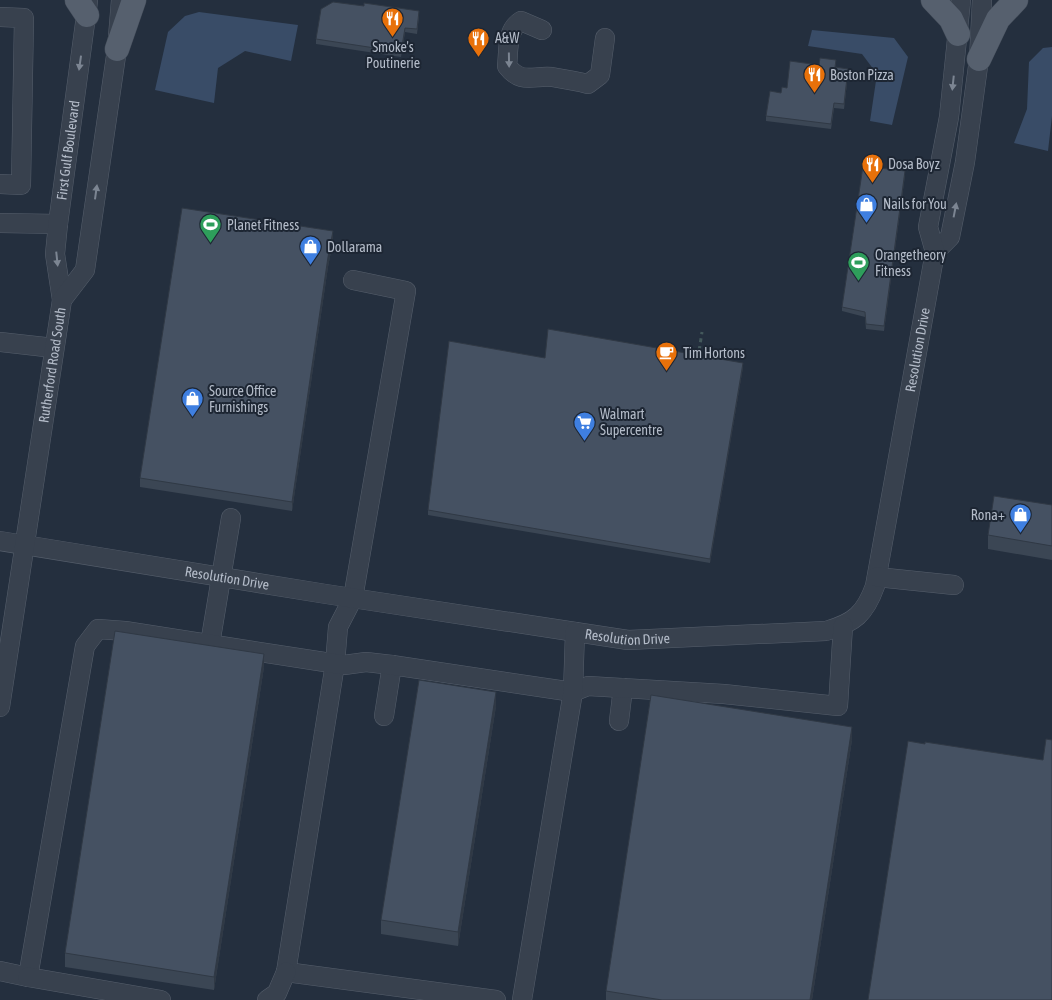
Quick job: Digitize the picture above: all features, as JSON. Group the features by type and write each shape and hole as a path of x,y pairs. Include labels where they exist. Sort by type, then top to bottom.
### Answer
{"main road":[{"path":"117,49 134,0"},
{"path":"933,0 951,19 958,34"},
{"path":"979,59 998,19 1010,4 1016,0"}],"street":[{"name":"Rutherford Road South","path":"0,707 62,300 84,270 117,49 120,0"},
{"name":"Resolution Drive","path":"0,541 628,640 826,631 843,626 858,617 869,603 877,577 935,252 928,227 949,117 962,0"},
{"name":"Resolution Drive","path":"935,252 950,237 965,162 979,59 982,0"},
{"name":"First Gulf Boulevard","path":"62,300 56,254 58,224 84,5"},
{"path":"0,17 24,18 21,184 0,184"},
{"path":"542,30 521,21 510,31 508,66 512,72 527,78 549,77 588,84 600,75 605,38"},
{"path":"0,223 58,224"},
{"path":"267,1000 277,993 286,972 335,664 338,627 353,598 406,291 353,280"},
{"path":"0,342 54,348"},
{"path":"210,644 231,518"},
{"path":"877,577 954,585"},
{"path":"28,977 85,646 98,629 125,631 335,664 344,665 366,662 392,665 573,692 588,686 724,694 838,706 843,626"},
{"path":"522,1000 573,692 575,632"},
{"path":"384,716 392,665"},
{"path":"619,721 623,688"},
{"path":"0,971 161,1000"},
{"path":"286,972 496,1000"}],"path":[{"path":"697,359 702,332"}],"water":[{"path":"199,12 298,25 291,61 245,51 218,68 214,103 155,90 168,32 185,16"},
{"path":"812,30 894,38 908,57 892,125 870,121 877,74 862,54 808,46"},
{"path":"1052,47 1052,116 1048,151 1014,143 1027,109 1029,62 1043,48"}],"building":[{"path":"333,2 364,6 364,3 419,11 417,29 405,28 401,52 316,39 321,9"},
{"name":"Boston Pizza","path":"820,58 836,60 835,67 848,69 844,104 834,103 831,124 766,116 770,91 781,93 782,87 787,88 790,61 819,65"},
{"path":"863,166 905,171 884,326 866,324 865,312 842,307"},
{"path":"182,208 333,231 292,502 140,478"},
{"name":"Walmart Supercentre","path":"548,329 743,363 710,559 428,510 449,341 545,358"},
{"name":"Rona+","path":"994,496 1052,505 1052,546 988,535"},
{"path":"115,631 264,654 214,977 65,953"},
{"path":"419,680 496,692 458,932 381,920"},
{"path":"651,695 852,727 810,1000 662,1000 606,991"},
{"path":"1046,739 1052,740 1052,1000 868,1000 908,741 1043,760"}],"place":[{"name":"Smoke's Poutinerie","path":"393,38"},
{"name":"A&W","path":"479,57"},
{"name":"Boston Pizza","path":"814,94"},
{"name":"Dosa Boyz","path":"872,183"},
{"name":"Nails for You","path":"867,223"},
{"name":"Planet Fitness","path":"211,244"},
{"name":"Dollarama","path":"311,266"},
{"name":"Orangetheory Fitness","path":"859,282"},
{"name":"Tim Hortons","path":"667,372"},
{"name":"Source Office Furnishings","path":"193,418"},
{"name":"Walmart Supercentre","path":"584,441"},
{"name":"Rona+","path":"1021,534"}]}
